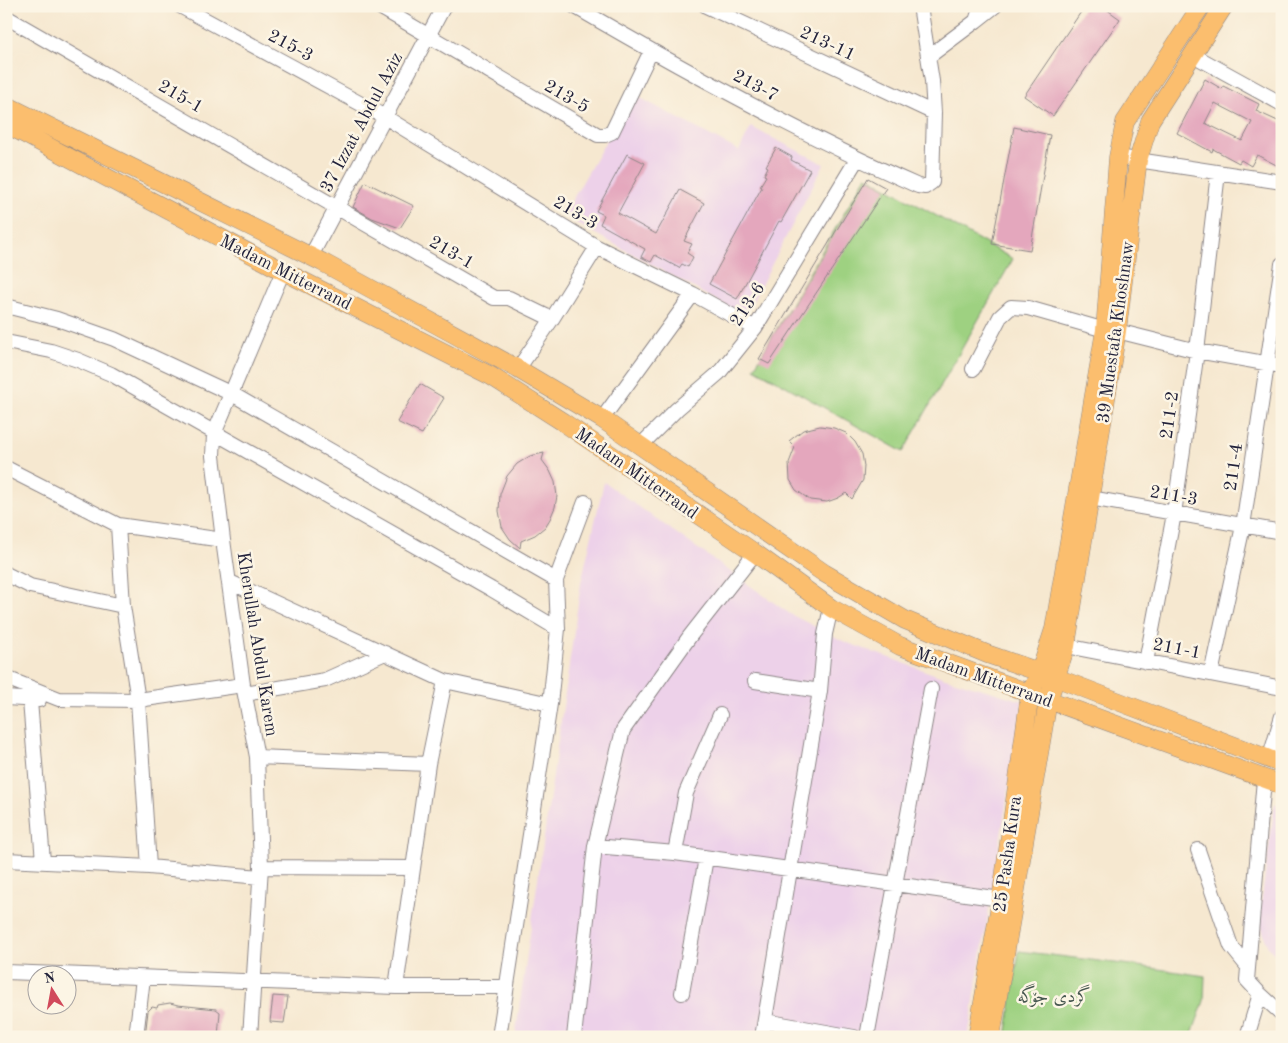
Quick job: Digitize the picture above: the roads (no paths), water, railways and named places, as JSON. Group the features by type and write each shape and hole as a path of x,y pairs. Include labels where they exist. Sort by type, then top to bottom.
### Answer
{"main road":[{"name":"39 Muestafa Khoshnaw","path":"1057,678 1066,646 1090,498 1111,330 1118,157 1125,122 1201,6"},
{"name":"39 Muestafa Khoshnaw","path":"1040,672 1054,629 1111,330 1138,160 1150,121 1224,6"},
{"path":"6,94 51,118 62,133"},
{"name":"Madam Mitterrand","path":"6,105 310,256 518,368 602,419 824,573 897,615 987,654 1057,678 1276,762"},
{"name":"Madam Mitterrand","path":"6,124 283,271 491,376 563,422 755,553 831,608 900,646 1282,785"},
{"name":"25 Pasha Kura","path":"977,1037 1001,899 1030,694 1040,672"},
{"name":"25 Pasha Kura","path":"991,1037 1048,701 1057,678"}],"street":[{"name":"215-3","path":"180,6 385,117"},
{"name":"213-5","path":"378,6 598,136 612,132 651,51"},
{"name":"37 Izzat Abdul Aziz","path":"310,256 444,6"},
{"name":"213-7","path":"574,6 651,51 856,159 918,186 925,187 932,182 934,113"},
{"name":"213-11","path":"706,6 934,113"},
{"path":"920,6 932,81 934,113"},
{"path":"976,22 981,6"},
{"path":"928,57 995,6"},
{"name":"215-1","path":"6,17 336,208"},
{"path":"1193,55 1282,104"},
{"name":"213-3","path":"385,117 597,247 693,294 755,328"},
{"path":"1118,157 1282,182"},
{"name":"213-6","path":"640,446 677,409 719,373 755,328 856,159"},
{"name":"211-2","path":"1146,662 1174,514 1197,351 1218,173"},
{"name":"213-1","path":"336,208 494,298 509,298 552,319"},
{"path":"518,368 552,319 597,247"},
{"name":"211-4","path":"1211,674 1243,526 1282,264"},
{"name":"Kherullah Abdul Karem","path":"250,1037 260,872 257,758 244,690 213,456 214,434 283,271"},
{"path":"602,419 693,294"},
{"path":"6,306 57,319 114,339 232,394 556,580"},
{"path":"973,369 1000,317 1011,307 1028,308 1197,351 1282,366"},
{"path":"6,342 51,352 86,363 111,374 214,434 491,589 558,629"},
{"path":"6,468 118,525 223,540"},
{"name":"211-3","path":"1090,498 1282,532"},
{"path":"499,1037 550,704 558,629 556,580 585,502"},
{"path":"118,525 123,606 138,700 149,867"},
{"path":"574,1037 595,846 622,730 690,636 755,553"},
{"path":"6,574 30,586 123,606"},
{"path":"230,582 446,681 550,704"},
{"path":"762,1037 820,691 825,634 831,608"},
{"name":"211-1","path":"1066,646 1282,688"},
{"path":"6,698 30,701 59,699 138,700 244,690 325,680 385,653"},
{"path":"6,678 59,699"},
{"path":"396,987 428,764 446,681"},
{"path":"754,681 820,691"},
{"path":"867,1037 931,689"},
{"path":"30,701 43,861"},
{"path":"676,853 686,793 720,715"},
{"path":"1276,762 1282,716"},
{"path":"257,758 428,764"},
{"path":"1248,973 1264,779"},
{"path":"595,846 676,853 1001,899"},
{"path":"1198,850 1231,946 1260,994 1282,1014"},
{"path":"682,993 706,858"},
{"path":"6,860 260,872 413,868"},
{"path":"6,972 396,987 506,987"},
{"path":"136,1037 143,978"},
{"path":"1246,1037 1260,994"},
{"path":"765,1021 854,1037"}],"park label":[{"name":"گردی جۆگە","path":"1054,996"}]}
